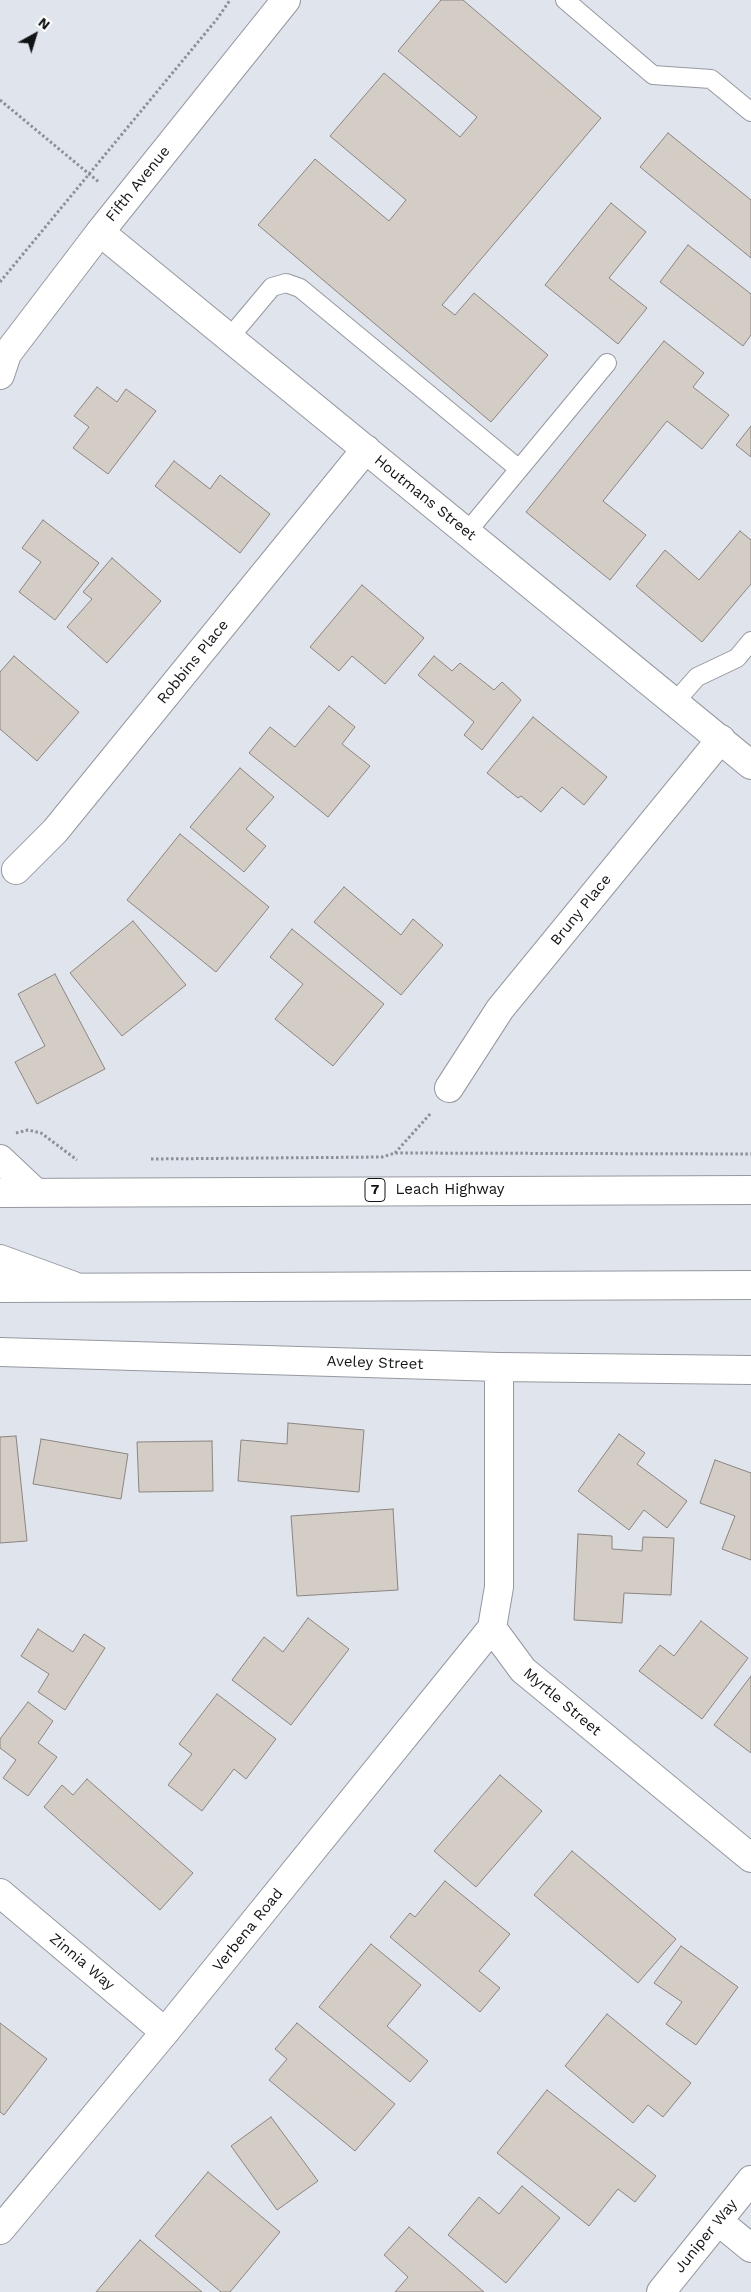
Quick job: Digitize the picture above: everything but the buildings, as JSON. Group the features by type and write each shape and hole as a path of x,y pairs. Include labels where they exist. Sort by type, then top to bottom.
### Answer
{"main road":[{"name":"Fifth Avenue","path":"0,375 7,354 100,232 286,0"},
{"name":"Houtmans Street","path":"100,232 751,765"},
{"name":"Robbins Place","path":"16,870 55,831 366,449"},
{"name":"Bruny Place","path":"449,1088 500,1009 721,739"},
{"path":"4,1147 35,1192"},
{"name":"Leach Highway","path":"0,1193 751,1190"},
{"path":"0,1259 76,1287"},
{"path":"0,1288 751,1285"},
{"name":"Aveley Street","path":"0,1352 499,1367 751,1370"},
{"path":"492,1628 499,1587 499,1367"},
{"name":"Myrtle Street","path":"492,1628 523,1670 751,1858"},
{"name":"Verbena Road","path":"0,2230 165,2032 492,1628"},
{"name":"Zinnia Way","path":"0,1893 165,2032"},
{"name":"Juniper Way","path":"661,2292 751,2180"},
{"path":"718,2221 751,2248"}],"lane":[{"path":"565,0 653,74 711,79 751,112"},
{"path":"230,337 272,287 286,282 300,288 519,469"},
{"path":"467,532 607,363"},
{"path":"675,702 697,677 737,658 751,641"}],"path":[{"path":"0,282 217,19 230,0"},
{"path":"0,100 90,173 123,203"},
{"path":"395,1153 428,1116"},
{"path":"4,1147 28,1130 41,1133 76,1160 86,1160"},
{"path":"146,1159 382,1157 395,1153 751,1154"}]}
